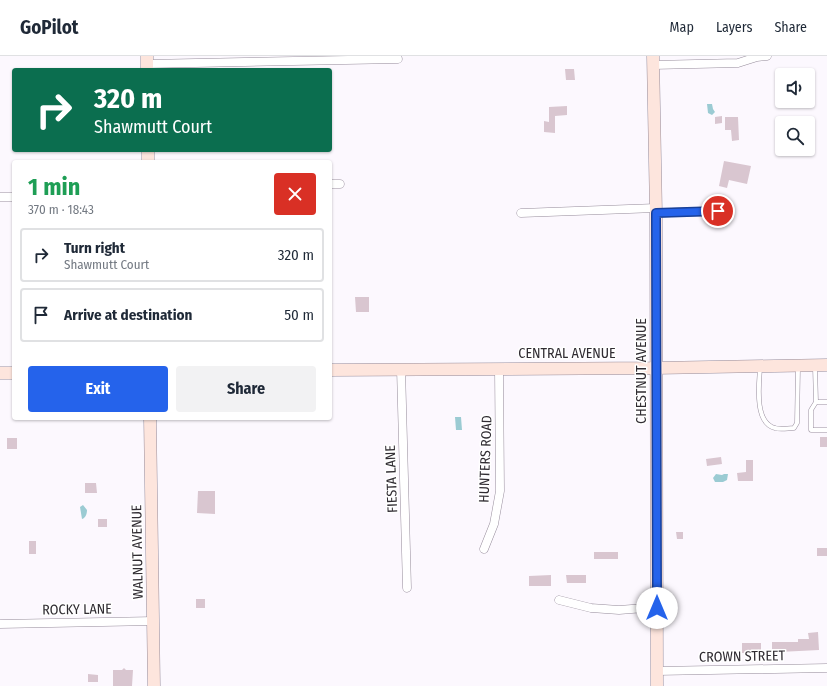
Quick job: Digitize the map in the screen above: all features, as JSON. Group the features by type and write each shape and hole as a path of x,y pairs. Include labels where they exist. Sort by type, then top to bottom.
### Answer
{"street":[{"path":"653,61 738,63 757,57 767,56"},
{"path":"147,63 398,59"},
{"name":"CHESTNUT AVENUE","path":"653,61 656,210 658,686"},
{"path":"332,184 340,184"},
{"path":"0,197 12,197"},
{"path":"521,213 656,210 718,211"},
{"name":"CENTRAL AVENUE","path":"332,370 656,368 821,365"},
{"name":"HUNTERS ROAD","path":"484,549 494,524 500,491 499,368"},
{"name":"FIESTA LANE","path":"401,369 407,588"},
{"path":"0,373 12,373"},
{"name":"WALNUT AVENUE","path":"150,420 154,686"},
{"path":"559,600 592,608 619,610 657,608"},
{"name":"ROCKY LANE","path":"0,624 154,621"},
{"name":"CROWN STREET","path":"657,671 827,668"}],"lane":[{"path":"760,366 760,411 766,423 774,428 783,429 794,428 797,423 798,365"},
{"path":"821,365 816,402 811,410 811,430 827,430"},
{"path":"816,402 827,402"}],"water":[{"path":"707,104 712,104 715,112 712,115 708,113"},
{"path":"455,417 461,417 462,430 456,430"},
{"path":"716,474 728,474 727,480 723,482 715,482 713,478"},
{"path":"83,505 87,511 85,517 82,519 80,507"}],"building":[{"path":"565,69 574,69 575,80 566,80"},
{"path":"567,106 567,115 555,116 555,133 544,132 544,121 549,122 549,107"},
{"path":"722,116 722,123 715,124 715,117"},
{"path":"725,117 738,117 739,140 732,141 731,130 725,130"},
{"path":"724,161 751,166 747,184 729,180 727,188 719,186"},
{"path":"355,297 369,297 369,312 356,312"},
{"path":"820,437 827,437 827,447 820,447"},
{"path":"7,438 17,438 17,449 7,449"},
{"path":"721,457 722,464 707,466 706,459"},
{"path":"746,460 753,460 753,481 738,481 737,473 746,472"},
{"path":"85,483 96,483 97,493 85,493"},
{"path":"198,491 215,491 215,514 197,513"},
{"path":"98,519 107,519 107,527 98,527"},
{"path":"676,532 683,532 683,539 677,539"},
{"path":"29,541 36,541 36,554 29,554"},
{"path":"817,548 827,548 827,556 817,556"},
{"path":"594,552 618,552 618,559 594,559"},
{"path":"551,575 551,586 529,586 529,576"},
{"path":"566,575 586,575 586,583 567,583"},
{"path":"196,599 205,599 205,608 196,608"},
{"path":"818,632 819,650 779,652 779,649 772,649 772,642 798,642 798,639 809,639 808,633"},
{"path":"742,643 761,643 761,653 742,653"},
{"path":"124,668 126,670 133,670 132,686 113,686 113,670 122,670"},
{"path":"88,674 98,675 98,682 88,682"}],"route":[{"path":"657,608 656,213 718,211"}]}
